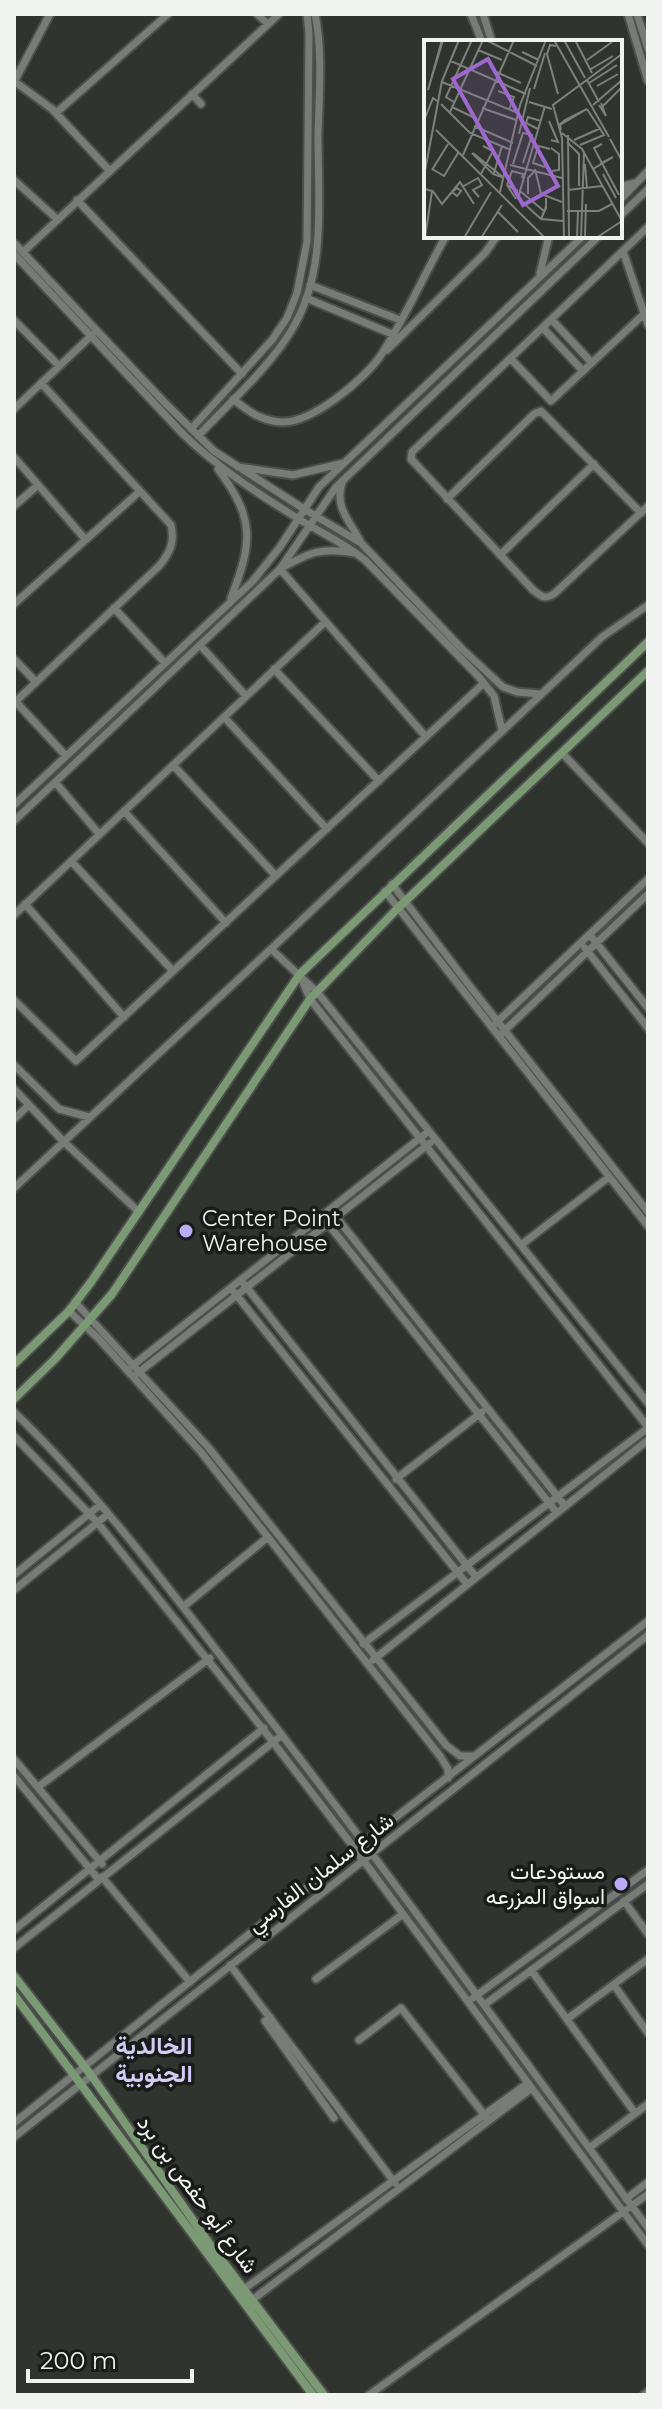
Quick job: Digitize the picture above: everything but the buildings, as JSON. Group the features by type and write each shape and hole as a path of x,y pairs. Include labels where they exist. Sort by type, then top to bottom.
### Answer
{"main road":[{"path":"14,1364 69,1311 300,974 648,642"},
{"path":"14,1399 112,1294 313,995 397,909 648,671"},
{"name":"شارع أبو حفص بن برد","path":"14,1976 88,2071 324,2395"},
{"name":"شارع أبو حفص بن برد","path":"14,1995 313,2395"}],"street":[{"path":"50,14 14,82 56,113 109,170"},
{"path":"257,14 268,24"},
{"path":"18,253 279,14"},
{"path":"191,429 272,340 287,318 304,267 308,215 307,14"},
{"path":"198,436 290,333 310,285 316,261 319,216 319,60 315,14"},
{"path":"471,14 481,40"},
{"path":"483,14 491,40"},
{"path":"628,14 648,81"},
{"path":"637,14 648,49"},
{"path":"56,113 162,16"},
{"path":"192,94 201,104"},
{"path":"622,198 648,171"},
{"path":"14,180 57,219"},
{"path":"622,186 637,182"},
{"path":"622,214 648,189"},
{"path":"77,200 242,374"},
{"path":"648,227 412,452 414,464 543,597 548,598 648,506"},
{"path":"380,357 445,238"},
{"path":"233,399 253,415 268,420 285,423 307,417 337,398 485,253 496,238"},
{"path":"537,277 548,238"},
{"path":"15,803 266,567 319,487 581,238"},
{"path":"280,569 315,515 344,480 597,238"},
{"path":"14,243 18,253 92,335 165,415 212,460 357,554 484,683 494,696 502,730"},
{"path":"623,251 648,325"},
{"path":"18,253 198,436 237,467 361,543"},
{"path":"310,285 400,320"},
{"path":"306,298 393,332 405,333"},
{"path":"511,359 551,401 644,314"},
{"path":"14,320 59,366"},
{"path":"552,320 592,363"},
{"path":"543,328 583,371"},
{"path":"14,409 92,335"},
{"path":"41,383 171,525 172,544 159,566 15,702 66,756"},
{"path":"447,499 534,414 541,411 641,513"},
{"path":"14,457 85,539"},
{"path":"212,460 240,505 248,545 230,602"},
{"path":"237,467 293,475 346,462"},
{"path":"500,555 594,464"},
{"path":"344,480 339,493 341,509 361,543 492,679 517,692 540,694"},
{"path":"14,506 38,485"},
{"path":"14,604 139,492"},
{"path":"14,821 280,569 300,557 329,549 357,554"},
{"path":"280,569 426,737"},
{"path":"14,1188 540,694 602,637 648,605"},
{"path":"114,608 165,663"},
{"path":"14,915 325,622"},
{"path":"200,645 246,696"},
{"path":"14,659 35,681"},
{"path":"274,669 379,781"},
{"path":"14,1000 76,1061 484,683"},
{"path":"224,717 327,829"},
{"path":"562,753 648,843"},
{"path":"173,765 276,876"},
{"path":"55,782 99,834"},
{"path":"124,811 226,923"},
{"path":"71,861 173,971"},
{"path":"494,1025 648,879"},
{"path":"388,888 405,902 494,1025 648,1226"},
{"path":"388,888 397,909 494,1025"},
{"path":"501,1034 648,894"},
{"path":"25,904 124,1017"},
{"path":"590,935 648,1008"},
{"path":"581,943 648,1028"},
{"path":"271,949 300,974 426,1146 648,1427 356,1649"},
{"path":"313,995 435,1138 648,1403"},
{"path":"501,1034 648,1212"},
{"path":"14,1065 59,1109 89,1117"},
{"path":"14,1089 63,1141 139,1212"},
{"path":"14,1119 29,1105"},
{"path":"130,1367 429,1131"},
{"path":"137,1374 435,1138"},
{"path":"521,1245 609,1177"},
{"path":"330,1209 565,1506"},
{"path":"321,1215 557,1513"},
{"path":"240,1280 476,1577"},
{"path":"230,1288 467,1584"},
{"path":"75,1302 92,1318 130,1367"},
{"path":"69,1311 130,1367 208,1447 451,1751 460,1756 476,1756"},
{"path":"137,1374 440,1756 448,1769 448,1778"},
{"path":"396,1479 487,1409"},
{"path":"14,1412 44,1440 108,1514 218,1652 372,1854 648,2228"},
{"path":"14,1436 97,1522 263,1729 648,2245"},
{"path":"368,1664 648,1440"},
{"path":"393,1493 402,1486"},
{"path":"14,1575 100,1505"},
{"path":"14,1590 108,1514"},
{"path":"183,1607 268,1537"},
{"name":"شارع سلمان الفارسي","path":"14,2137 190,1982 648,1621"},
{"path":"638,1629 647,1638"},
{"name":"شارع سلمان الفارسي","path":"88,2071 230,1965 647,1638"},
{"path":"38,1787 218,1652"},
{"path":"14,1930 272,1722"},
{"path":"14,1948 282,1735"},
{"path":"14,1759 100,1862 103,1876"},
{"path":"14,1776 90,1870 103,1876 190,1982"},
{"path":"468,2002 648,1870"},
{"path":"484,2005 648,1884"},
{"path":"624,1901 648,1934"},
{"path":"316,1979 403,1914"},
{"path":"567,2019 648,1959"},
{"path":"230,1965 399,2189"},
{"path":"531,1970 635,2113"},
{"path":"614,1985 648,2033"},
{"path":"359,2040 401,2008 486,2118"},
{"path":"270,2017 265,2021 334,2118"},
{"name":"شارع سلمان الفارسي","path":"14,2123 78,2080"},
{"path":"244,2289 393,2180 530,2086"},
{"path":"589,2148 648,2104"},
{"path":"252,2300 399,2189 486,2118"},
{"path":"369,2395 623,2212 648,2182"},
{"path":"629,2202 648,2194"}],"place":[{"name":"Center Point Warehouse","path":"186,1231"},
{"name":"مستودعات اسواق المزرعه","path":"621,1884"}],"district":[{"name":"الخالدية الجنوبية","path":"154,2060"}]}
